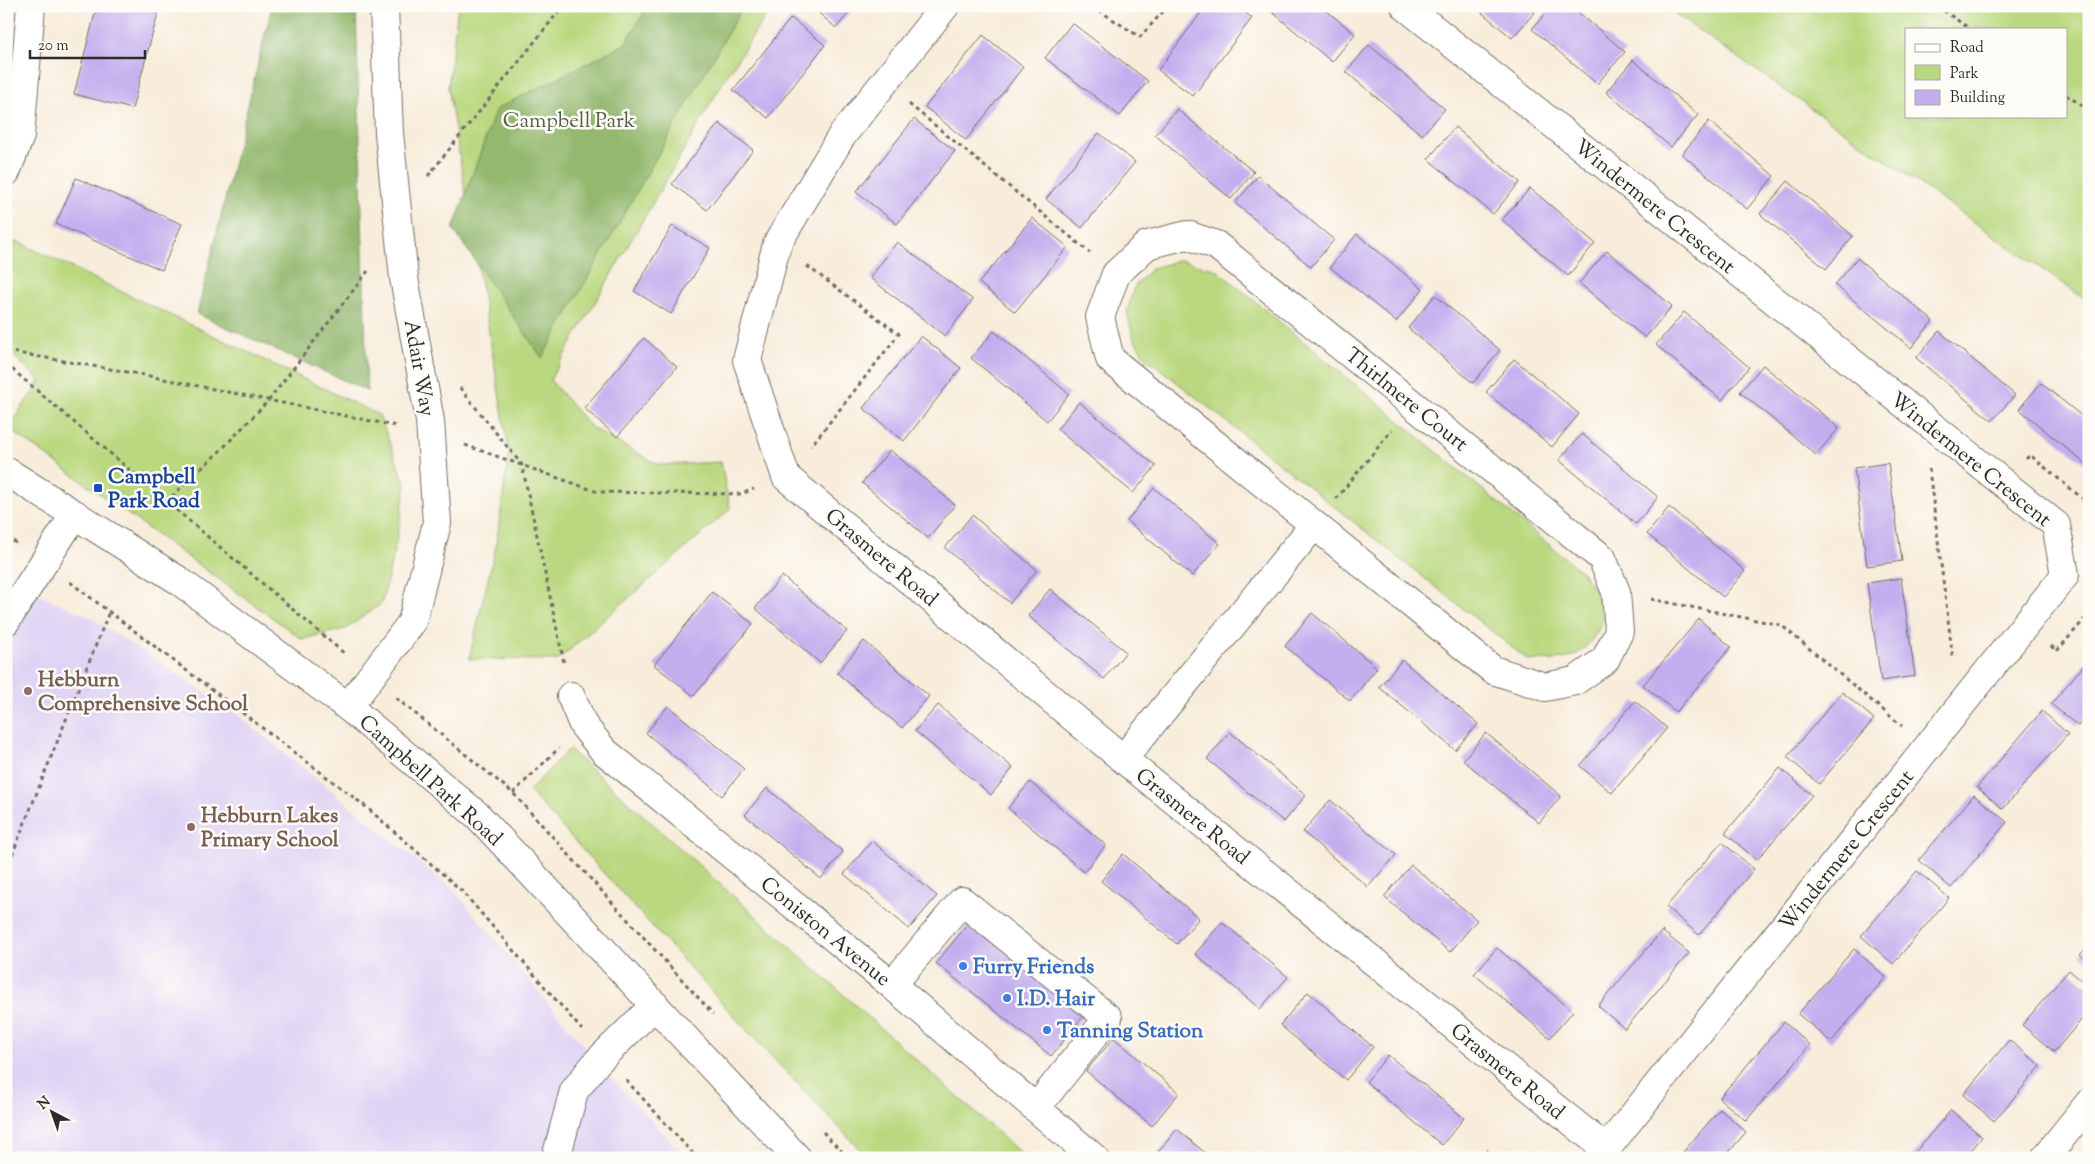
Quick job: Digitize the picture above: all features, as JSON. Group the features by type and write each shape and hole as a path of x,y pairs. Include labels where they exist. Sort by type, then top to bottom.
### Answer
{"street":[{"path":"6,172 20,136 32,6"},
{"name":"Adair Way","path":"348,707 412,622 437,523 431,433 404,278 389,134 384,6"},
{"path":"786,477 747,360 777,244 841,137 945,6"},
{"name":"Windermere Crescent","path":"1406,6 2056,525 2065,576 1602,1154"},
{"name":"Thirlmere Court","path":"1187,235 1216,245 1412,404 1602,558 1616,592 1619,632 1605,660 1575,681 1544,688 1493,670 1110,359 1100,317 1116,274 1147,245 1187,235"},
{"name":"Campbell Park Road","path":"6,471 178,580 348,707 477,815 797,1158"},
{"name":"Grasmere Road","path":"786,477 1123,759 1602,1154"},
{"path":"6,621 75,514"},
{"path":"1123,759 1314,525"},
{"name":"Coniston Avenue","path":"570,696 583,725 604,751 892,985 1094,1158"},
{"path":"892,985 962,902 1108,1018 1036,1108"},
{"path":"556,1158 574,1091 604,1055 655,1005"},
{"path":"2044,1158 2089,1103"}],"path":[{"path":"426,179 563,6"},
{"path":"1092,6 1140,37 1168,6"},
{"path":"1937,6 1969,28"},
{"path":"884,83 1116,274"},
{"path":"2068,96 2089,110"},
{"path":"166,502 224,448 269,400 399,231"},
{"path":"6,351 139,374 431,433 598,492 741,494 786,477 898,334 777,244"},
{"path":"456,383 522,465 570,696"},
{"path":"1314,525 1412,404"},
{"path":"1923,419 1960,707"},
{"path":"6,537 43,561 365,806 462,891 604,1055 697,1158"},
{"path":"1616,592 1781,625 1928,748"},
{"path":"6,870 109,612"},
{"path":"513,793 583,725"}],"shaded area":[{"name":"Hebburn Lakes Primary School","path":"6,580 92,618 236,714 453,889 597,1062 686,1158 6,1158"}],"green space":[{"path":"272,6 356,6 367,391 197,314"},
{"name":"Campbell Park","path":"458,6 772,6 722,84 550,380 592,428 659,465 721,462 730,509 558,660 469,659 496,546 509,452 448,88"},
{"path":"648,6 743,6 542,358 453,229 496,109 625,44"},
{"path":"1664,6 2089,6 2089,302"},
{"path":"16,241 379,415 406,485 397,538 382,603 346,629 302,639 8,428 40,381 6,348 6,264"},
{"path":"1181,260 1217,270 1582,572 1597,595 1604,619 1583,650 1575,655 1556,660 1528,660 1145,357 1133,337 1127,312 1134,287 1152,268"},
{"path":"569,749 1026,1158 868,1158 753,1037 529,791"}],"building":[{"path":"97,6 160,6 132,109 74,94"},
{"path":"811,6 855,6 836,28"},
{"path":"1206,6 1236,6 1252,18 1193,96 1158,70"},
{"path":"1265,6 1321,6 1355,34 1332,62"},
{"path":"1474,6 1528,6 1535,12 1512,38"},
{"path":"1552,6 1571,6 1625,52 1597,84 1532,29"},
{"path":"791,18 825,45 768,118 733,90"},
{"path":"1072,23 1148,81 1120,116 1045,58"},
{"path":"983,35 1023,67 966,140 925,107"},
{"path":"1369,45 1445,109 1422,135 1346,72"},
{"path":"1633,60 1698,115 1671,147 1606,92"},
{"path":"1177,109 1254,172 1231,199 1155,135"},
{"path":"914,119 955,151 897,224 856,192"},
{"path":"1709,121 1774,176 1747,209 1682,154"},
{"path":"719,123 753,150 707,210 672,184"},
{"path":"1455,127 1520,182 1493,214 1428,159"},
{"path":"1099,133 1135,162 1082,228 1046,199"},
{"path":"1258,176 1334,240 1311,267 1235,203"},
{"path":"76,178 182,224 162,270 56,224"},
{"path":"1788,181 1853,236 1826,269 1760,214"},
{"path":"1530,188 1595,243 1568,276 1502,220"},
{"path":"1032,218 1068,247 1015,312 979,283"},
{"path":"672,226 710,248 671,314 634,291"},
{"path":"1357,234 1423,289 1396,322 1330,267"},
{"path":"897,242 973,300 945,336 870,278"},
{"path":"1607,251 1672,306 1645,338 1579,283"},
{"path":"1857,258 1933,321 1911,348 1835,285"},
{"path":"1435,295 1500,350 1473,383 1408,328"},
{"path":"1684,312 1749,367 1722,400 1656,345"},
{"path":"994,331 1069,394 1047,421 971,358"},
{"path":"1939,331 2015,395 1992,421 1916,358"},
{"path":"921,336 961,368 904,441 863,408"},
{"path":"644,338 677,367 617,437 584,408"},
{"path":"1514,359 1579,414 1552,447 1486,392"},
{"path":"1763,365 1839,428 1816,455 1740,392"},
{"path":"2041,383 2089,422 2089,467 2019,409"},
{"path":"1079,402 1156,466 1133,493 1057,429"},
{"path":"1582,434 1658,497 1636,524 1559,460"},
{"path":"890,450 955,505 928,538 862,483"},
{"path":"1888,463 1902,561 1867,566 1854,468"},
{"path":"1154,488 1220,544 1192,576 1127,521"},
{"path":"1669,507 1745,571 1723,597 1647,534"},
{"path":"972,515 1037,570 1010,603 945,548"},
{"path":"782,576 847,631 820,663 755,608"},
{"path":"1901,578 1915,676 1881,681 1867,583"},
{"path":"1050,589 1126,652 1104,679 1028,616"},
{"path":"712,592 753,624 694,696 654,665"},
{"path":"1312,613 1377,668 1350,701 1285,646"},
{"path":"1699,619 1731,647 1676,712 1643,685"},
{"path":"864,641 929,696 902,728 837,673"},
{"path":"2089,659 2089,713 2078,726 2051,704"},
{"path":"1402,660 1478,724 1455,750 1379,687"},
{"path":"1842,692 1874,719 1819,784 1787,757"},
{"path":"1635,701 1667,728 1612,793 1580,766"},
{"path":"938,705 1013,768 991,795 915,731"},
{"path":"668,706 744,769 722,796 646,733"},
{"path":"2042,711 2068,734 2003,809 1977,787"},
{"path":"1230,732 1306,795 1284,822 1207,759"},
{"path":"1486,733 1561,796 1539,823 1463,760"},
{"path":"1780,768 1812,795 1757,860 1725,833"},
{"path":"1030,782 1106,845 1084,872 1008,808"},
{"path":"767,788 843,852 821,879 745,815"},
{"path":"1974,795 2007,822 1951,888 1919,860"},
{"path":"1330,800 1396,855 1368,887 1303,832"},
{"path":"872,841 937,896 909,929 844,874"},
{"path":"1722,842 1754,869 1699,935 1666,907"},
{"path":"1123,854 1199,918 1177,944 1101,881"},
{"path":"1411,865 1477,920 1450,952 1384,897"},
{"path":"1917,871 1949,898 1893,964 1861,936"},
{"path":"971,920 1086,1013 1051,1056 936,963"},
{"path":"1222,922 1288,977 1260,1009 1195,954"},
{"path":"1662,931 1689,953 1625,1029 1598,1006"},
{"path":"2089,945 2089,962 2080,955"},
{"path":"1497,948 1573,1011 1550,1038 1474,974"},
{"path":"1854,949 1886,977 1831,1042 1798,1014"},
{"path":"2069,970 2089,987 2089,1011 2054,1052 2022,1025"},
{"path":"1308,992 1373,1047 1346,1080 1280,1025"},
{"path":"1784,1022 1810,1045 1746,1121 1719,1098"},
{"path":"1114,1038 1179,1093 1152,1126 1086,1071"},
{"path":"2009,1040 2041,1066 1994,1121 1963,1095"},
{"path":"1388,1055 1464,1118 1442,1145 1366,1082"},
{"path":"1720,1109 1746,1132 1724,1158 1678,1158"},
{"path":"1951,1110 1982,1137 1965,1158 1910,1158"},
{"path":"1177,1129 1211,1158 1155,1156"},
{"path":"1487,1149 1497,1158 1480,1158"}],"place":[{"name":"Campbell Park Road","path":"98,488"},
{"name":"Hebburn Comprehensive School","path":"28,691"},
{"name":"Hebburn Lakes Primary School","path":"191,827"},
{"name":"Furry Friends","path":"963,966"},
{"name":"I.D. Hair","path":"1007,998"},
{"name":"Tanning Station","path":"1047,1030"}]}
